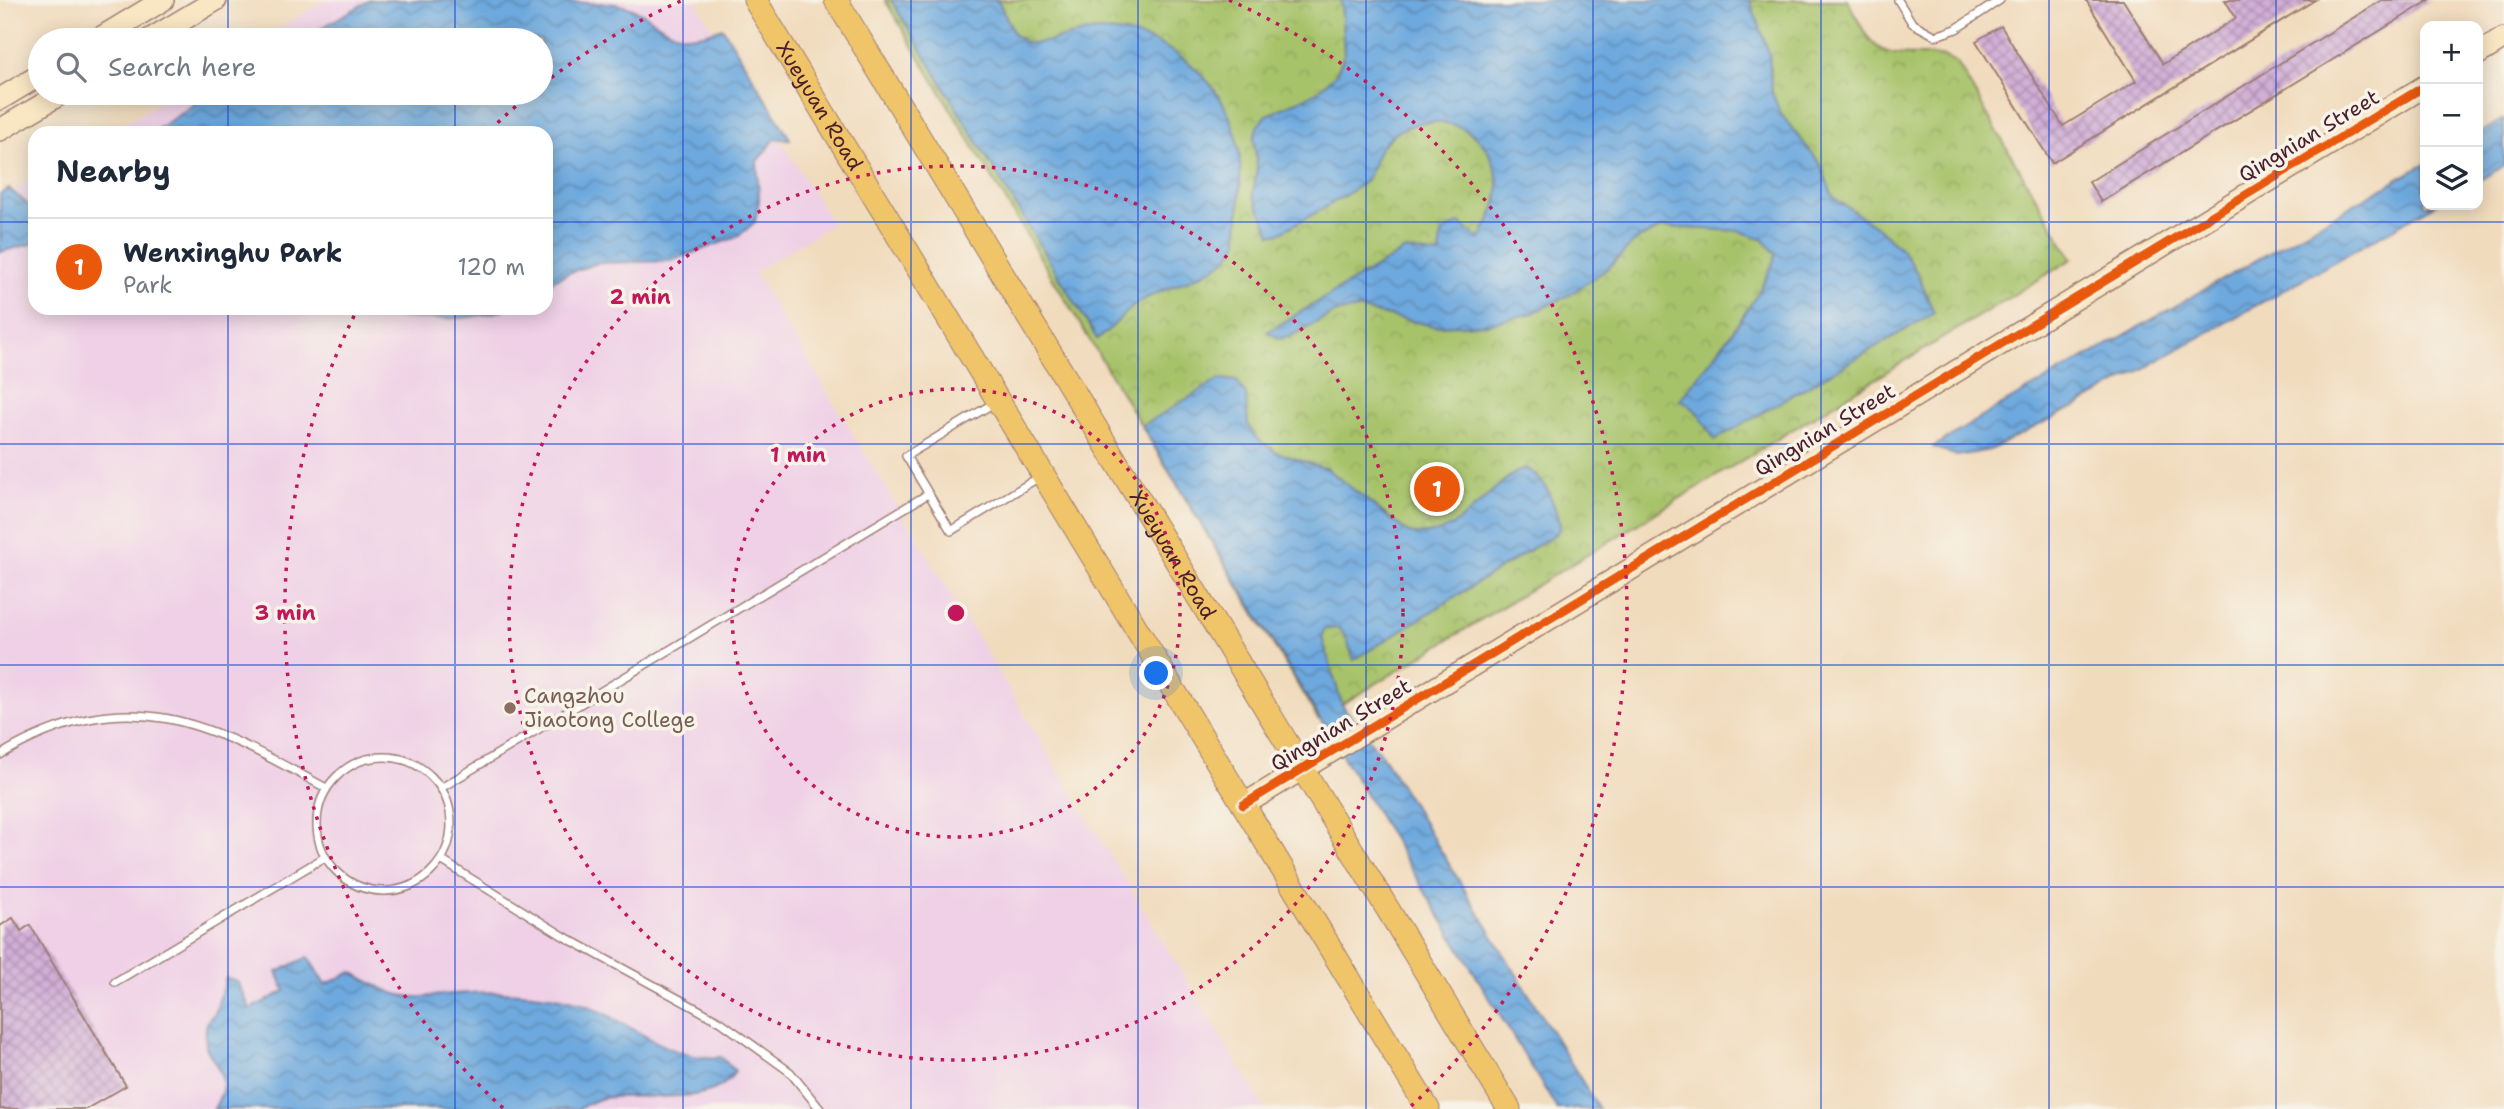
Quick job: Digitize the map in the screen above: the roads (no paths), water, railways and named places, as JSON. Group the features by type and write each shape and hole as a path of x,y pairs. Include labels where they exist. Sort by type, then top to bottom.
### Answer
{"main road":[{"name":"Xueyuan Road","path":"755,0 1428,1109"},
{"name":"Xueyuan Road","path":"836,0 1509,1109"}],"street":[{"path":"117,28 163,0"},
{"path":"169,28 216,0"},
{"path":"2483,51 2504,38"},
{"path":"0,99 28,82"},
{"name":"Qingnian Street","path":"1243,805 2420,89"},
{"path":"0,130 42,105"}],"lane":[{"path":"1898,0 1912,23 1936,36 1956,29 2000,0"},
{"path":"998,400 906,456 928,494 951,531 1043,475"},
{"path":"441,788 928,494"},
{"path":"0,755 32,736 80,721 116,714 179,719 237,739 326,788"},
{"path":"382,756 408,760 420,766 441,788 451,822 447,848 441,860 423,879 399,890 373,890 348,881 325,857 316,826 326,788 344,768 369,758 382,756"},
{"path":"115,982 325,857"},
{"path":"441,860 565,937 721,1022 790,1073 820,1109"}],"water":[{"path":"370,0 615,4 644,14 675,33 703,34 723,28 790,139 775,139 757,161 759,200 755,222 737,237 669,261 597,263 553,280 553,126 162,126 193,105 553,105 553,28 322,28"},
{"path":"891,0 998,0 1014,34 1026,43 1100,31 1125,33 1150,40 1172,51 1192,66 1209,83 1223,104 1233,126 1239,151 1238,243 1230,255 1207,272 1138,303 1097,339"},
{"path":"1341,0 1750,0 1769,53 1772,92 1780,113 1820,163 1833,197 1877,227 1905,253 1917,273 1934,313 1715,440 1696,412 1680,400 1747,310 1776,254 1764,240 1740,231 1663,227 1636,240 1608,268 1571,294 1533,313 1487,324 1434,326 1358,309 1334,313 1289,337 1279,338 1267,332 1405,250 1440,255 1441,233 1460,223 1479,239 1495,208 1498,178 1490,155 1480,141 1468,131 1454,125 1422,123 1393,135 1381,147 1368,177 1358,187 1278,234 1271,234 1253,195 1257,168 1254,138 1257,127 1265,116 1317,92 1336,74 1344,55"},
{"path":"2504,119 2504,166 2483,178 2483,147 2483,131"},
{"path":"2420,167 2420,210 2426,210 2086,401 1990,450 1957,456 1933,447 2000,406"},
{"path":"9,189 28,204 28,245 0,252 0,194"},
{"path":"377,315 480,315 447,318"},
{"path":"1220,379 1237,381 1246,395 1248,424 1255,437 1276,452 1327,469 1409,533 1427,534 1458,522 1497,487 1525,468 1539,479 1548,492 1560,525 1557,533 1354,660 1346,637 1339,628 1324,629 1322,637 1342,705 1384,758 1599,1109 1557,1109 1142,426"},
{"path":"308,957 325,985 352,972 381,988 407,996 482,992 541,995 570,1000 608,1015 662,1045 700,1057 721,1057 735,1071 726,1083 695,1095 604,1098 578,1109 214,1109 223,1084 220,1072 207,1049 206,1032 207,1022 215,1013 226,978 237,981 250,1009 285,991 277,972"}],"place":[{"name":"Wenxinghu Park","path":"1437,489"},
{"name":"Cangzhou Jiaotong College","path":"510,708"}]}
